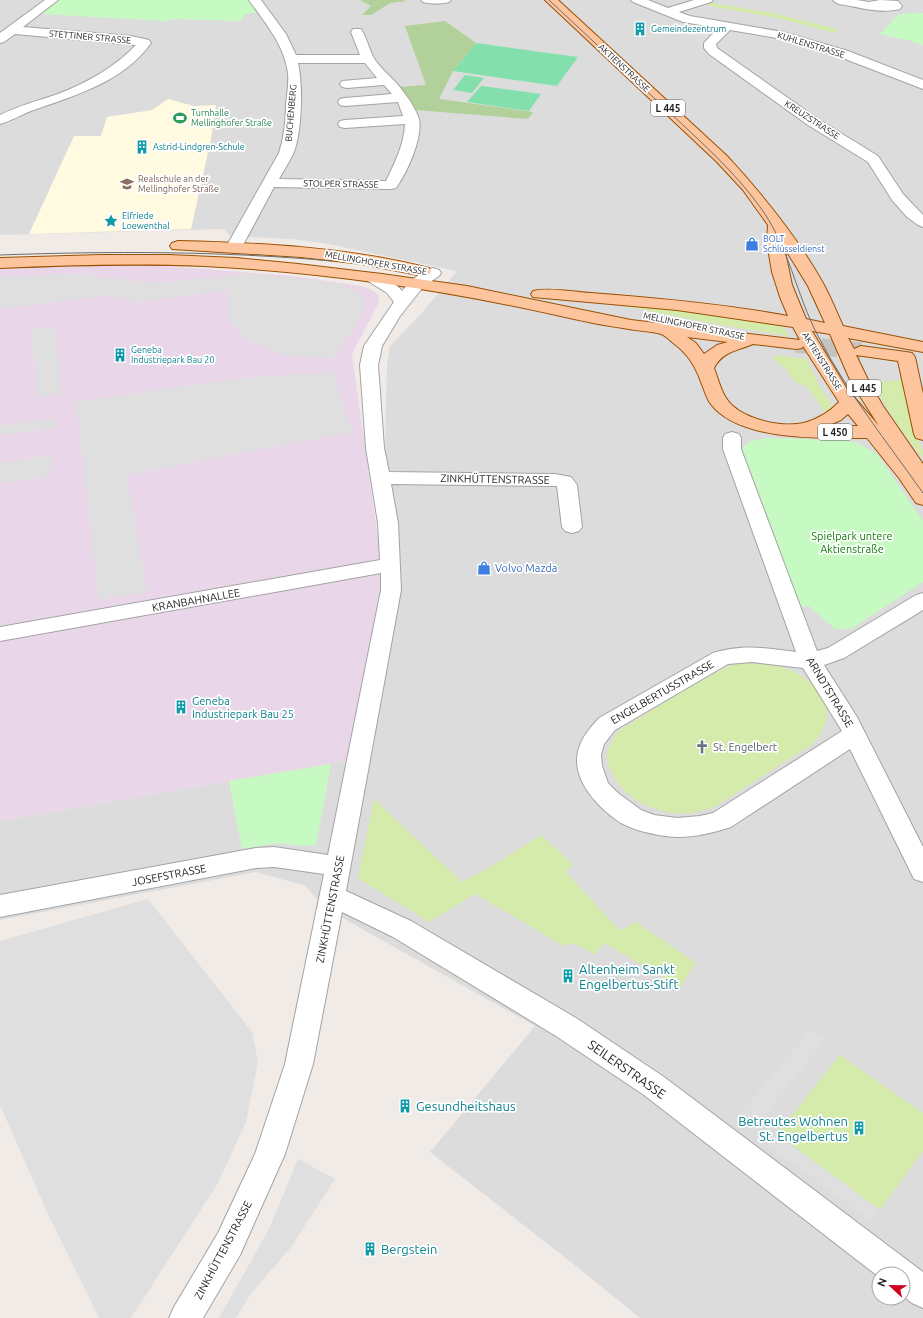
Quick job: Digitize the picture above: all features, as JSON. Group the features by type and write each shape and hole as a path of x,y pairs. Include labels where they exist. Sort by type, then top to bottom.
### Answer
{"main road":[{"name":"AKTIENSTRASSE","path":"551,0 722,159 748,187 775,225 785,236 808,272 883,432 923,499"},
{"name":"AKTIENSTRASSE","path":"775,225 775,240 780,275 788,299 799,323 829,374 848,402 883,432 923,478"},
{"name":"MELLINGHOFER STRASSE","path":"0,249 144,245 234,247 324,254 426,277 493,296 608,321 667,330 754,339"},
{"name":"MELLINGHOFER STRASSE","path":"0,263 132,260 192,261 270,266 392,280 426,277 539,294 754,339"},
{"name":"L 450","path":"539,294 600,298 758,316 923,347"},
{"path":"758,316 779,310 788,299"},
{"name":"L 450","path":"667,330 690,347 705,368 717,400 726,410 736,417 753,424 774,428 824,432 883,432"},
{"name":"L 450","path":"705,368 711,357 723,349 754,339 796,344"},
{"path":"862,351 923,359"},
{"path":"906,357 918,381 923,434"},
{"path":"795,430 827,421 838,415 848,402"}],"street":[{"path":"0,39 52,0"},
{"name":"BUCHENBERG","path":"234,247 270,183 289,144 294,74 283,39 255,0"},
{"path":"427,0 445,0"},
{"path":"637,0 666,12 707,0"},
{"path":"839,0 890,8 896,6 892,2"},
{"name":"KUHLENSTRASSE","path":"666,12 695,21 779,35 844,54 883,68 923,85"},
{"name":"KREUZSTRASSE","path":"727,26 710,43 710,48 765,89 813,122 873,159 897,197 912,214 923,222"},
{"name":"STETTINER STRASSE","path":"0,120 14,113 68,94 100,80 123,65 145,43 131,40 13,30"},
{"path":"345,124 412,119 409,110 401,98 364,53 357,32"},
{"path":"290,59 369,60"},
{"path":"347,84 388,81"},
{"path":"345,102 401,98"},
{"name":"STOLPER STRASSE","path":"270,183 391,185 410,143 412,119"},
{"name":"ZINKHÜTTENSTRASSE","path":"185,1318 229,1244 247,1208 270,1154 299,1064 341,900 338,866 389,601 391,565 388,523 375,448 369,365 373,346 402,302 426,277"},
{"name":"ZINKHÜTTENSTRASSE","path":"379,337 404,316 426,277"},
{"path":"374,278 393,290 402,302"},
{"name":"ARNDTSTRASSE","path":"732,438 732,449 734,456 810,661 833,696 855,734 923,872"},
{"name":"ZINKHÜTTENSTRASSE","path":"380,478 564,481 567,485 572,527"},
{"name":"KRANBAHNALLEE","path":"0,634 391,565"},
{"name":"ENGELBERTUSSTRASSE","path":"855,734 722,820 709,825 697,827 676,827 653,824 631,817 603,794 588,763 590,748 597,736 607,724 722,658 732,655 752,654 810,661 836,653 923,600"},
{"name":"JOSEFSTRASSE","path":"0,906 256,858 274,857 338,866"},
{"name":"SEILERSTRASSE","path":"341,900 402,928 566,1027 654,1086 890,1266"},
{"name":"SEILERSTRASSE","path":"911,1282 923,1292"}],"shaded area":[{"path":"0,0 923,0 923,1318 640,1318 430,1152 535,1026 323,907 306,886 256,872 0,920 0,821 355,759 382,567 387,365 390,346 420,315 457,271 323,243 291,239 230,236 224,229 0,235"},
{"path":"686,22 698,24 713,34 706,42 699,43 672,24"},
{"name":"Realschule an der Mellinghofer Straße","path":"168,99 194,106 216,105 211,139 191,229 29,234 74,136 101,136 107,117 152,110"},
{"path":"153,265 293,276 361,286 373,290 379,296 378,304 352,354 382,567 355,759 0,821 0,268"},
{"path":"93,273 96,279 115,278 150,283 231,276 245,273 325,282 341,285 353,290 361,296 364,303 364,310 335,358 288,356 248,340 227,318 227,290 141,302 102,296 0,309 0,277"},
{"path":"55,326 62,394 37,397 32,329"},
{"path":"333,372 352,432 127,475 147,592 99,600 76,402 241,378"},
{"path":"55,418 56,427 0,435 0,426"},
{"path":"52,455 52,469 47,469 48,476 0,483 0,463"},
{"path":"148,899 252,1032 258,1062 246,1122 218,1183 131,1318 99,1318 47,1212 0,1105 0,941"},
{"path":"810,1030 825,1040 751,1132 735,1120"},
{"path":"776,1134 880,1210 872,1222 767,1145"},
{"path":"298,1159 335,1179 291,1247 250,1295 238,1315 235,1318 219,1318 270,1227"}],"green space":[{"path":"59,0 251,0 260,12 245,14 240,21 176,19 164,21 42,14"},
{"path":"360,0 407,1 390,3 371,15 362,15 371,6"},
{"path":"708,2 772,13 838,29 835,33 778,18 709,6"},
{"path":"923,13 923,45 880,34 899,14"},
{"path":"445,21 476,43 453,71 439,99 533,112 528,119 415,110 399,87 426,85 405,26"},
{"path":"476,43 578,57 557,86 453,71"},
{"path":"465,75 484,78 472,93 453,90"},
{"path":"481,86 541,94 529,111 467,102"},
{"path":"599,301 714,313 779,323 790,336 726,326"},
{"path":"774,355 807,359 818,384 831,403 831,408 826,414 807,387 794,381 786,369 774,359"},
{"path":"902,379 913,429 923,451 923,456 921,456 901,430 872,383"},
{"name":"Spielpark untere Aktienstraße","path":"766,438 842,440 857,443 877,454 923,521 923,582 851,629 835,629 809,606 800,607 742,448 750,441"},
{"path":"744,663 782,667 795,672 807,680 816,689 823,698 827,709 826,721 821,733 811,745 718,805 702,811 691,813 673,813 663,811 636,800 628,794 615,779 607,760 607,755 613,739 621,729 712,674 731,665"},
{"path":"331,764 316,845 305,846 276,843 242,849 229,781"},
{"path":"374,799 462,882 485,870 541,835 574,865 565,871 620,931 636,922 696,963 680,987 604,943 595,955 584,948 571,943 564,946 475,894 429,922 358,878"},
{"name":"Betreutes Wohnen St. Engelbertus","path":"840,1055 923,1113 923,1151 880,1210 777,1134"}],"tunnel":[{"path":"796,344 861,351"}],"tram line":[{"path":"549,0 717,157 760,207 778,238 810,320 829,357 868,416 923,493"},
{"path":"0,255 166,253 249,255 332,261"}],"place":[{"name":"Gemeindezentrum","path":"640,29"},
{"name":"Turnhalle Mellinghofer Straße","path":"180,118"},
{"name":"Astrid-Lindgren-Schule","path":"142,147"},
{"name":"Realschule an der Mellinghofer Straße","path":"127,184"},
{"name":"Elfriede Loewenthal","path":"111,221"},
{"name":"BOLT Schlüsseldienst","path":"752,244"},
{"name":"Geneba Industriepark Bau 20","path":"120,355"},
{"name":"Volvo Mazda","path":"484,568"},
{"name":"Geneba Industriepark Bau 25","path":"181,707"},
{"name":"St. Engelbert","path":"702,747"},
{"name":"Altenheim Sankt Engelbertus-Stift","path":"568,976"},
{"name":"Gesundheitshaus","path":"405,1106"},
{"name":"Betreutes Wohnen St. Engelbertus","path":"859,1128"},
{"name":"Bergstein","path":"370,1249"}]}
